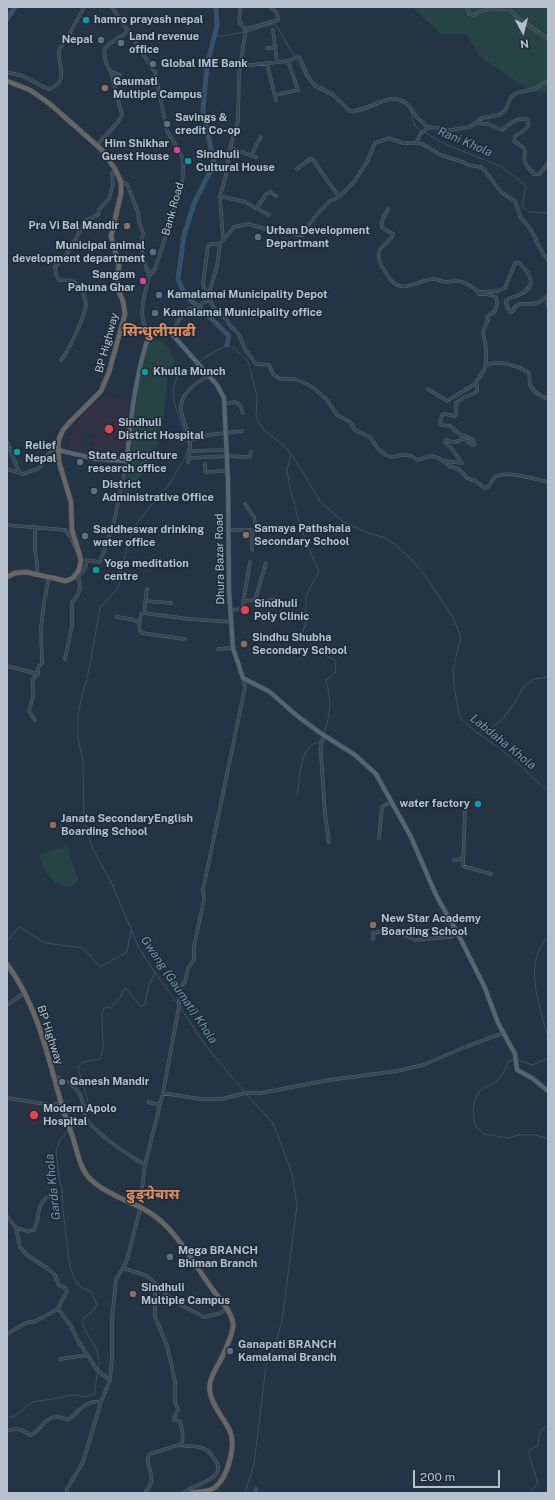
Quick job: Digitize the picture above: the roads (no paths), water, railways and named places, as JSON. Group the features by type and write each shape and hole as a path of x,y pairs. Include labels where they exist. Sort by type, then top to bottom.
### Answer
{"highway":[{"name":"BP Highway","path":"7,81 21,86 40,96 56,109 96,145 108,158 115,168 121,182 120,203 111,236 118,261 116,285 123,301 125,314 107,378 101,392 63,430 59,439 59,462 71,502 72,530 81,565 76,578"},
{"path":"7,577 20,572 26,572 66,581 76,578"},
{"name":"BP Highway","path":"7,964 25,992 31,1005 83,1170 94,1183 140,1206 159,1219 175,1236 226,1309 233,1325 229,1339 211,1380 209,1391 217,1410 230,1430 233,1444 227,1471 214,1488 192,1493"}],"main road":[{"path":"148,335 146,333 146,329 150,328 152,331"},
{"path":"58,448 96,459 127,461 133,402 141,356 148,335 152,334 152,331 161,328 169,331"},
{"name":"Dhura Bazar Road","path":"169,331 194,361 218,385 224,398 227,456 230,610 233,648 243,678"},
{"path":"243,678 270,692 296,715 355,755 376,774 412,837 436,896 458,934 485,988 503,1034 515,1054 517,1070 532,1078 548,1091"}],"street":[{"path":"7,73 19,74 48,89 58,84 61,78 62,69 59,53 60,49 84,7"},
{"name":"Bank Road","path":"112,7 155,72 167,131 180,152 183,160 182,185 176,197 171,219 155,269 149,276 143,312 143,323 146,329"},
{"path":"241,7 239,22 246,31"},
{"path":"246,31 278,20 277,13 270,7"},
{"path":"467,7 469,14 474,15 485,10 509,9 518,18 548,39"},
{"path":"272,30 276,62"},
{"path":"96,145 118,122 122,115 111,72 106,62 104,50 108,45 129,31"},
{"path":"223,240 220,196 226,175 230,148 238,121 238,73 246,31"},
{"path":"267,48 275,47"},
{"path":"240,66 267,64 288,61 296,57 300,58 307,75 312,82 316,86 331,93 350,111 357,111 383,101 398,99 411,108 418,119 428,128"},
{"path":"275,95 298,90 288,61"},
{"path":"267,64 276,100"},
{"path":"111,72 120,75"},
{"path":"416,143 421,133 428,128 435,127 445,130 460,130 470,127 482,118 500,115 516,93 534,89 548,81"},
{"path":"477,123 488,124 502,130 523,118 528,120 528,127 523,132 516,135 514,141 524,148 525,162 534,174 539,174 548,164"},
{"path":"252,155 256,145 262,137"},
{"path":"548,259 543,254 531,230 521,218 515,201 498,189 481,167 468,165 441,155 422,144 403,143 390,138 378,140 375,143 368,160 357,177 339,197 330,202 320,211 307,227 303,235 286,231 273,232 260,226 248,224 234,227 220,244 217,266 210,290 209,301 239,335 256,364 269,365 272,374 280,379 295,379 311,386 327,400 337,415 350,422 355,430 370,437 381,452 391,457 402,455 412,456 417,460 430,456 439,458 449,466 460,470 467,478 476,481 477,484 484,488 488,487 499,475 519,475 548,482"},
{"path":"230,148 256,157"},
{"path":"297,169 310,159 313,160 339,197"},
{"path":"60,360 68,351 84,315 86,303 81,288 71,280 59,280 55,267 67,254 72,243 82,230 86,220 96,216 99,209 109,198 113,185 112,173 115,168"},
{"path":"121,182 127,184 138,212 139,222 143,233 142,247 144,260 149,276"},
{"path":"257,208 266,194 270,192 276,196"},
{"path":"220,196 245,202 268,215"},
{"path":"388,208 382,219 382,226 393,234 381,248 379,256 386,273 393,282 402,287 408,287 431,279 445,282 457,281 465,283 479,292 479,294 489,294 496,297 497,302 495,312 487,317 488,319 483,332 486,348 486,365 475,384 447,401 428,389"},
{"path":"210,296 203,284 208,246 210,244 220,244"},
{"path":"479,292 498,291 505,288 513,266 519,263 529,273 531,282 526,291 506,301 510,312 513,311 518,304 535,304 548,298"},
{"path":"548,298 546,303 548,306"},
{"path":"169,331 174,330 182,314 187,310 209,301"},
{"path":"486,365 498,363 524,370 529,373 530,384 533,390 548,399"},
{"path":"210,376 196,384 185,395 181,404 181,410 190,440 188,460 200,457 250,457 251,452"},
{"path":"443,461 462,463 452,449 445,443 446,440 453,442 463,439 467,440 472,445 475,444 473,439 465,435 461,435 450,426 441,425 440,422 442,415 445,414 455,416 456,403 477,392 477,385 475,384"},
{"path":"224,404 235,402 240,404 243,413"},
{"path":"190,440 208,435 242,431"},
{"path":"7,442 19,472"},
{"path":"7,469 23,474 40,467 46,456 52,450 58,448"},
{"path":"190,451 226,450"},
{"path":"200,451 200,457"},
{"path":"65,658 72,626 72,602 79,594 80,584 76,578 83,573 87,560 100,562 114,522 127,461"},
{"path":"205,464 205,472 227,471"},
{"path":"245,504 254,516 257,531"},
{"path":"7,525 65,530 72,538 75,547 77,548"},
{"path":"35,527 37,574"},
{"path":"228,530 257,531 274,528"},
{"path":"252,530 252,550"},
{"path":"230,610 242,609 250,562"},
{"path":"255,600 266,563"},
{"path":"35,720 29,711 33,697 31,684 34,677 38,674 38,668 42,663 41,627 49,577"},
{"path":"147,589 144,613 141,614 139,629 142,633 184,639"},
{"path":"145,600 171,603"},
{"path":"244,601 274,600"},
{"path":"144,613 189,619 231,622"},
{"path":"117,617 130,618 140,622"},
{"path":"218,649 233,648"},
{"path":"7,666 38,674"},
{"path":"67,1493 67,1489 83,1462 101,1402 110,1380 112,1357 112,1319 116,1279 124,1268 133,1240 140,1206 145,1165 163,1093 179,1006 180,987 185,982 188,968 194,960 194,946 204,900 203,890 245,687 243,678"},
{"path":"325,736 321,743 321,754 325,814 329,842"},
{"path":"379,838 382,807 392,802"},
{"path":"464,810 463,866 491,874"},
{"path":"454,860 463,859"},
{"path":"372,939 373,933 392,928 415,940 450,937 458,934"},
{"path":"7,1005 25,992"},
{"path":"163,1093 200,1099 222,1099 246,1093 261,1093 329,1080 397,1071 423,1065 468,1046 503,1034"},
{"path":"54,1075 70,1082 82,1097 85,1118 95,1128 125,1153 145,1165"},
{"path":"7,1098 51,1105 61,1103"},
{"path":"148,1102 160,1105"},
{"path":"16,1228 28,1232 34,1230 37,1223 39,1208 45,1199 56,1191"},
{"path":"7,1216 16,1228 20,1247 27,1255 48,1269 55,1276 59,1285 66,1291 58,1309 36,1321 26,1323 7,1334"},
{"path":"124,1268 147,1276 175,1302 204,1317 221,1313 226,1309"},
{"path":"152,1281 155,1289 155,1317 167,1346 176,1382 175,1402 178,1410 174,1420 180,1421 182,1426 184,1437 182,1444"},
{"path":"58,1309 71,1326 76,1339 97,1370 110,1380"},
{"path":"60,1359 87,1355"},
{"path":"7,1431 19,1428 30,1435 33,1434 52,1416 58,1416 68,1420 86,1405 93,1402 101,1402"},
{"path":"145,1493 151,1485 152,1478 148,1466 148,1457 150,1454 182,1444 184,1446 204,1448 210,1452 218,1464 217,1471 212,1479 190,1488 184,1493"},
{"path":"255,1493 256,1489"}],"waterway":[{"path":"7,19 15,7"},
{"path":"216,7 217,26 207,65 203,110 214,164 195,201 184,235 178,279 185,295 229,336 227,345"},
{"name":"Rani Khola","path":"247,32 270,25 276,25 314,87 334,97"},
{"name":"Rani Khola","path":"214,36 224,36 244,32"},
{"name":"Rani Khola","path":"397,100 410,109 417,128 443,143 502,167 525,185 526,188 522,206 529,212 548,213"},
{"name":"Rani Khola","path":"341,104 346,109 360,112 382,103"},
{"name":"Labdaha Khola","path":"198,363 207,356 227,345 235,349 248,361 257,397 256,417 262,428 284,446 294,458 320,501 342,521 365,532 386,538 414,562 452,616 461,637 453,669 454,687 460,718 477,733 498,747 521,766 548,792"},
{"name":"Gwang (Gaumati) Khola","path":"178,1004 139,948 112,884 93,849 84,820 83,761 78,738 78,715 89,670 100,608 118,588 128,541 139,520 170,483 184,459 189,446 174,402 173,389 179,372 190,371 196,365"},
{"path":"291,455 287,470 290,489 300,525 319,571 306,596 306,625 303,630 304,638 316,650 336,661 335,673 326,680 330,706 324,733"},
{"path":"477,733 492,728 505,716 516,701 523,687 534,679 548,677"},
{"path":"297,795 302,760 308,749 313,744 318,743 323,736"},
{"path":"7,941 19,927 45,943 83,948 100,967 127,952 131,930"},
{"name":"Labdaha Khola","path":"548,936 537,957 534,973 538,1001 548,1037"},
{"name":"Garda Khola","path":"85,1113 89,1105 78,1067 83,1062 100,1059 103,1049 102,1013 104,1008 111,1007 126,988 141,1007 145,1004 149,985 155,973"},
{"name":"Gwang (Gaumati) Khola","path":"180,1007 206,1046 244,1091"},
{"path":"518,1060 533,1065 548,1058"},
{"path":"514,1060 509,1061 497,1081 485,1087 477,1095 473,1111 476,1127 484,1134 508,1138 519,1135 536,1135 548,1139"},
{"name":"Gwang (Gaumati) Khola","path":"245,1493 254,1464 266,1366 282,1321 297,1205 292,1173 273,1123 246,1094"},
{"name":"Garda Khola","path":"72,1128 82,1120 84,1116"},
{"name":"Garda Khola","path":"7,1418 15,1416 32,1402 70,1395 86,1397 95,1393 99,1362 96,1348 83,1326 83,1319 93,1311 97,1305 92,1292 80,1287 74,1278 70,1267 63,1211 62,1189 59,1178 56,1150 60,1140 68,1131"},
{"path":"530,1493 538,1483 530,1459 529,1450 538,1446 541,1431 548,1425"}],"place":[{"name":"hamro prayash nepal","path":"86,20"},
{"name":"Nepal","path":"101,40"},
{"name":"Land revenue office","path":"121,43"},
{"name":"Global IME Bank","path":"153,64"},
{"name":"Gaumati Multiple Campus","path":"105,88"},
{"name":"Savings & credit Co-op","path":"167,124"},
{"name":"Him Shikhar Guest House","path":"177,150"},
{"name":"Sindhuli Cultural House","path":"188,161"},
{"name":"Pra Vi Bal Mandir","path":"127,226"},
{"name":"Urban Development Departmant","path":"258,237"},
{"name":"Municipal animal development department","path":"153,252"},
{"name":"Sangam Pahuna Ghar","path":"143,281"},
{"name":"Kamalamai Municipality Depot","path":"159,295"},
{"name":"Kamalamai Municipality office","path":"155,313"},
{"name":"Khulla Munch","path":"145,372"},
{"name":"Sindhuli District Hospital","path":"109,429"},
{"name":"Relief Nepal","path":"17,452"},
{"name":"State agriculture research office","path":"80,462"},
{"name":"District Administrative Office","path":"94,491"},
{"name":"Samaya Pathshala Secondary School","path":"246,535"},
{"name":"Saddheswar drinking water office","path":"85,536"},
{"name":"Yoga meditation centre","path":"96,570"},
{"name":"Sindhuli Poly Clinic","path":"245,610"},
{"name":"Sindhu Shubha Secondary School","path":"244,644"},
{"name":"water factory","path":"478,804"},
{"name":"Janata SecondaryEnglish Boarding School","path":"53,825"},
{"name":"New Star Academy Boarding School","path":"373,925"},
{"name":"Ganesh Mandir","path":"62,1082"},
{"name":"Modern Apolo Hospital","path":"34,1115"},
{"name":"Mega BRANCH Bhiman Branch","path":"170,1257"},
{"name":"Sindhuli Multiple Campus","path":"133,1294"},
{"name":"Ganapati BRANCH Kamalamai Branch","path":"230,1351"}],"district":[{"name":"सिन्धुलीमाढी","path":"159,331"},
{"name":"ढुङ्ग्रेबास","path":"153,1194"}]}
